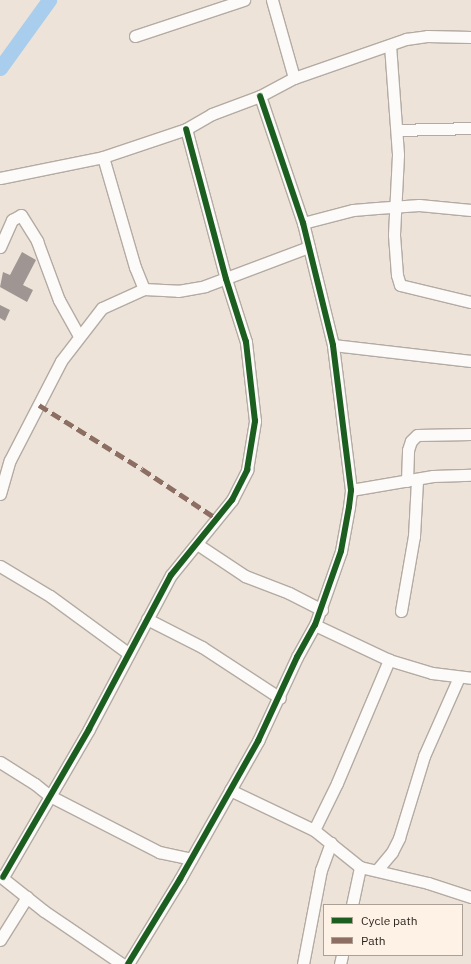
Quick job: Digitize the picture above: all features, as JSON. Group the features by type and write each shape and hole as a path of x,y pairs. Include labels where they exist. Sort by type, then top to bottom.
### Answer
{"street":[{"path":"135,36 229,2 244,0"},
{"path":"272,0 294,78"},
{"path":"0,178 103,158 186,130 212,114 260,96 294,78 390,45 427,36 471,37"},
{"path":"390,45 397,130 397,208 394,235 400,284 471,302"},
{"path":"128,964 191,859 230,790 280,698 297,657 315,625 322,610 340,551 351,490 333,345 303,223 260,96"},
{"path":"397,130 471,128"},
{"path":"122,964 27,897 1,876 89,729 128,653 171,575 232,500 247,470 254,444 255,421 246,342 226,279 186,130"},
{"path":"103,158 135,268 144,289"},
{"path":"303,223 353,210 438,206 471,210"},
{"path":"0,247 12,220 21,215 37,241 59,300 79,336"},
{"path":"0,494 10,460 61,361 102,308 144,289 178,291 226,279 309,247"},
{"path":"333,345 471,361"},
{"path":"401,611 414,536 412,480 408,450 411,441 417,434 471,434"},
{"path":"351,490 433,476 471,475"},
{"path":"197,544 245,576 289,593 322,610"},
{"path":"0,566 50,596 128,653"},
{"path":"147,619 202,647 280,698"},
{"path":"315,625 389,660 432,673 471,678"},
{"path":"314,830 389,660"},
{"path":"377,870 392,852 399,838 424,756 459,677"},
{"path":"0,762 36,784 50,796 159,852 191,859"},
{"path":"230,790 314,830 360,867 377,870 471,897"},
{"path":"303,964 321,870 331,843"},
{"path":"352,904 360,867"},
{"path":"0,940 27,897"}],"building":[{"path":"22,252 36,260 23,285 33,290 27,302 0,287 3,272 10,275"},
{"path":"0,305 10,310 5,321 0,318"}],"waterway":[{"path":"0,68 49,0"}],"marked path":[{"path":"39,405 142,469 217,519"}],"cycle path":[{"path":"128,964 180,879 258,741 297,657 315,625 341,551 349,507 351,490 333,345 303,223 260,96"},
{"path":"3,877 89,729 171,575 232,500 247,470 255,421 246,342 226,279 186,129"}]}
